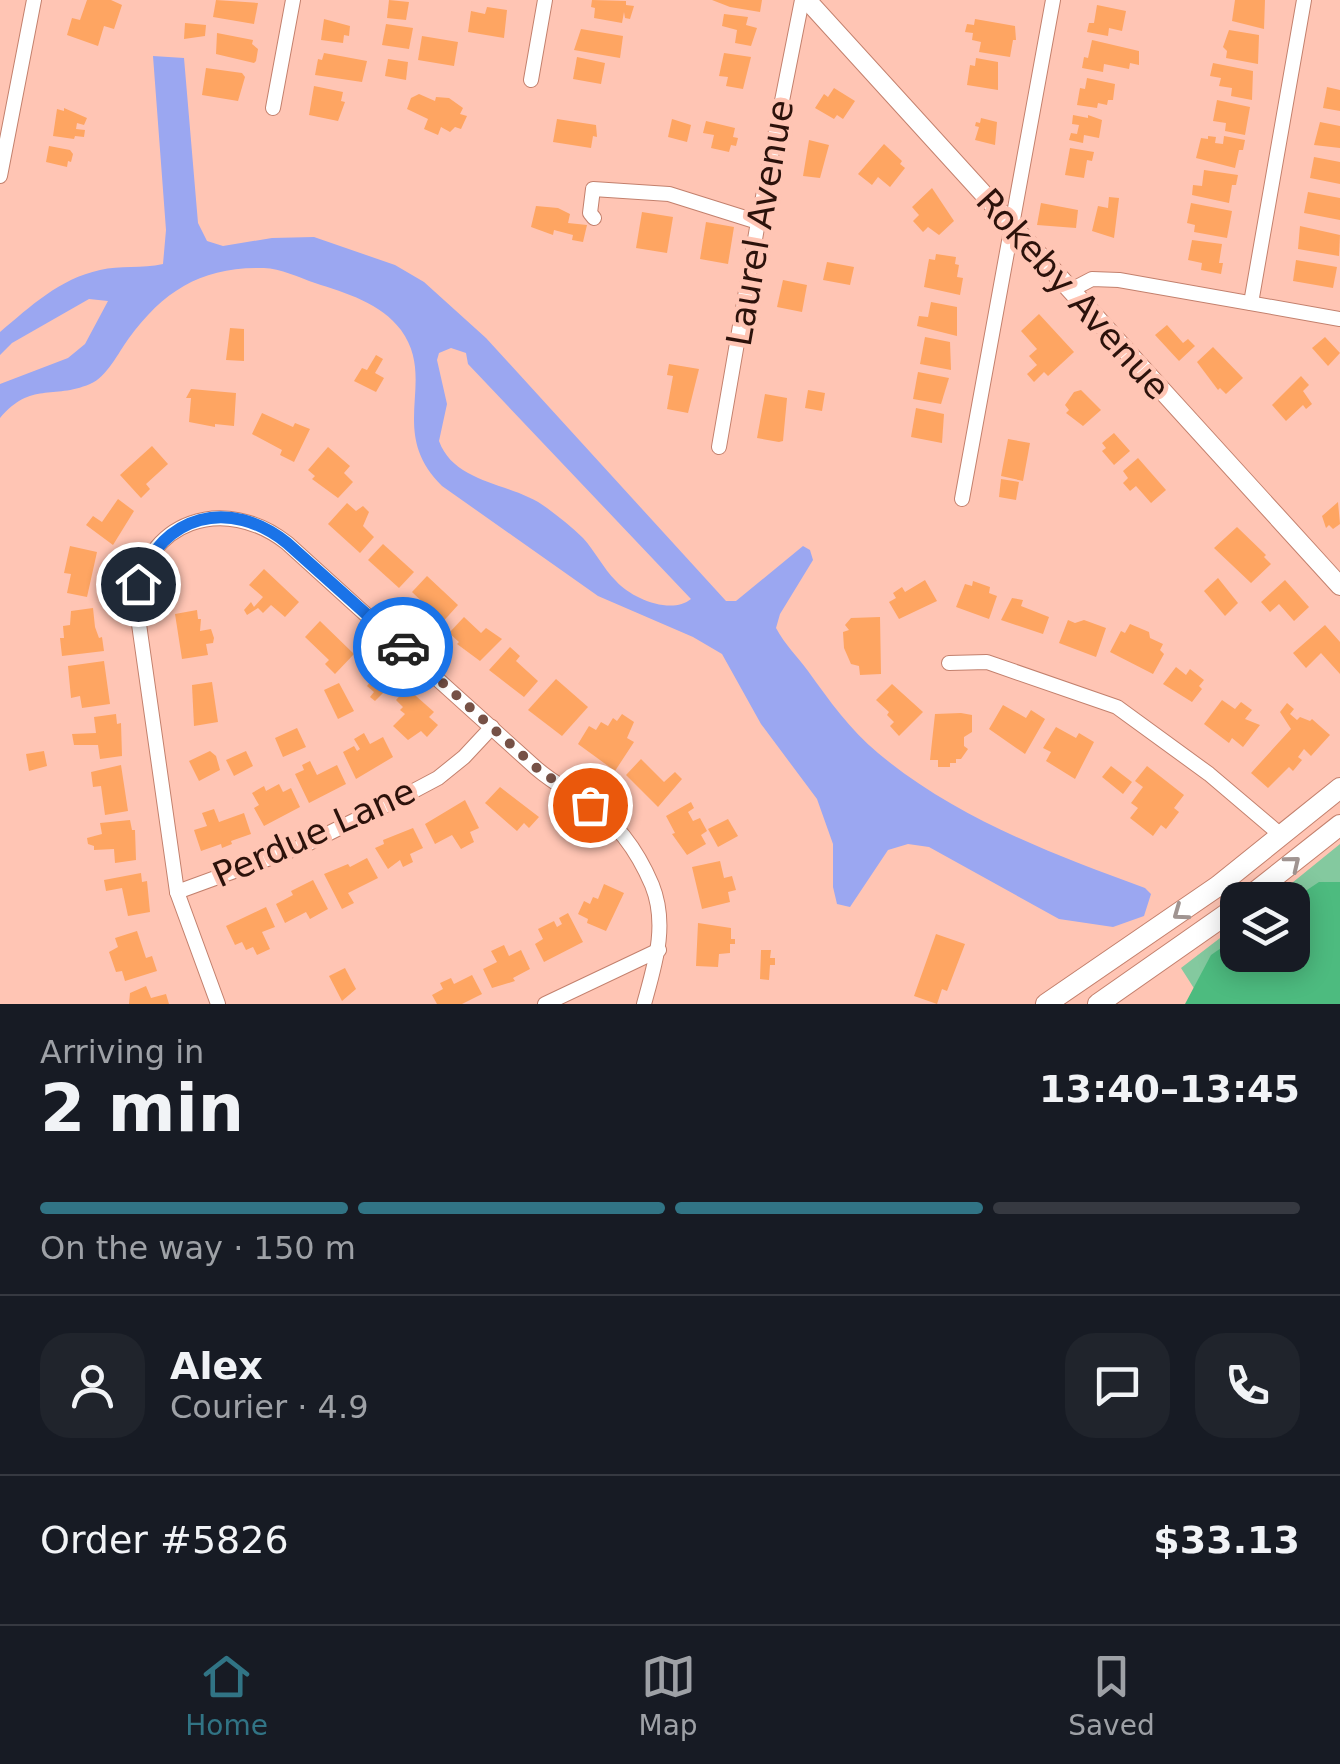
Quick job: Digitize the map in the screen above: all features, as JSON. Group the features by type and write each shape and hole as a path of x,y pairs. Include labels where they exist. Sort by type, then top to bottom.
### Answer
{"main road":[{"path":"1046,1004 1172,919 1340,788"},
{"path":"1268,882 1340,825"},
{"path":"1098,1004 1220,919"}],"street":[{"path":"0,176 34,0"},
{"path":"274,108 293,0"},
{"path":"531,80 545,0"},
{"name":"Laurel Avenue","path":"720,447 758,222 805,0"},
{"name":"Rokeby Avenue","path":"805,0 1340,586"},
{"path":"962,499 1053,0"},
{"path":"1251,303 1304,0"},
{"path":"594,218 590,213 593,189 669,194 758,222"},
{"path":"1071,290 1092,279 1120,280 1340,318"},
{"path":"218,1004 177,892 136,622 138,584 146,561 166,537 205,518 246,520 268,528 547,778 590,805 617,828 638,856 654,888 660,915 659,950 644,1004"},
{"path":"949,663 987,662 1117,707 1246,803 1282,836"},
{"name":"Perdue Lane","path":"177,892 302,846 406,795 451,767 492,727"},
{"path":"545,1004 659,950"}],"green space":[{"path":"1340,844 1340,1004 1204,1004 1181,968 1220,938 1220,972 1310,972 1310,882 1293,882"},
{"path":"1319,882 1340,882 1340,1004 1185,1004 1211,955 1220,949 1220,972 1310,972 1310,888"}],"water":[{"path":"153,56 184,58 198,223 207,241 223,246 272,238 314,237 395,265 424,282 486,338 726,601 736,601 803,546 810,550 813,560 780,614 776,628 849,725 907,776 971,815 1145,888 1151,894 1144,916 1113,927 1059,919 929,847 908,844 888,850 850,907 837,904 833,844 817,799 761,724 722,654 693,637 598,596 442,486 417,446 411,349 393,321 362,300 270,268 222,271 187,284 156,307 96,381 77,389 22,399 0,418 0,384 68,358 85,344 108,301 89,299 12,343 0,355 0,332 46,295 85,274 163,264 166,230","holes":["451,348 466,353 468,364 691,599 683,604 663,605 632,594 611,576 583,538 547,508 471,475 447,455 439,441 447,404 437,360 439,353"]}],"building":[{"path":"87,0 111,0 122,5 114,29 104,26 98,46 67,35 72,18 80,20"},
{"path":"216,0 258,3 254,24 213,17"},
{"path":"389,0 409,2 406,20 387,18"},
{"path":"592,0 626,1 626,5 634,6 630,19 625,18 624,12 622,23 594,18"},
{"path":"712,0 762,0 760,12"},
{"path":"1235,0 1265,0 1264,29 1232,21"},
{"path":"1097,5 1126,11 1122,31 1109,28 1108,36 1087,32 1089,23 1094,23"},
{"path":"487,7 507,10 504,38 468,32 471,11 485,14"},
{"path":"724,14 748,17 746,25 757,28 751,46 735,43 737,30 722,26"},
{"path":"324,19 350,26 343,43 321,40"},
{"path":"975,19 1015,26 1016,40 1010,57 979,52 981,42 972,40 973,33 965,32 967,24 974,25"},
{"path":"185,23 206,25 205,36 184,39"},
{"path":"386,24 413,28 409,49 382,45"},
{"path":"581,29 623,36 620,58 574,50"},
{"path":"1229,30 1259,35 1258,64 1226,58 1223,47"},
{"path":"217,33 253,40 258,49 256,61 216,54"},
{"path":"422,36 458,42 454,66 418,60"},
{"path":"1092,40 1139,51 1139,65 1130,63 1129,69 1104,64 1103,72 1082,68"},
{"path":"324,53 367,61 362,82 315,75 318,59 322,60"},
{"path":"724,53 751,57 743,89 726,86 728,77 719,76"},
{"path":"577,57 605,63 601,84 573,79"},
{"path":"976,58 998,62 998,90 967,85 970,65 975,66"},
{"path":"388,59 408,62 406,80 385,76"},
{"path":"1213,63 1253,71 1252,100 1231,96 1232,88 1219,86 1221,78 1210,76"},
{"path":"206,68 242,73 245,77 238,101 202,95"},
{"path":"1087,78 1115,84 1113,100 1108,100 1107,105 1098,103 1097,108 1077,105 1080,88 1085,89"},
{"path":"314,86 343,92 341,101 345,102 338,121 309,115"},
{"path":"1327,87 1340,90 1340,111 1323,108"},
{"path":"834,88 855,101 843,119 837,115 834,119 815,108 824,94 828,97"},
{"path":"419,94 435,101 436,97 449,98 463,108 460,114 467,116 461,129 455,127 450,132 441,127 438,135 424,129 428,119 407,109 411,98"},
{"path":"1217,100 1250,107 1245,135 1225,131 1226,123 1213,121"},
{"path":"57,109 87,118 84,125 77,123 76,129 85,130 84,137 53,136"},
{"path":"1073,115 1102,120 1099,138 1084,135 1083,143 1069,140 1071,133 1077,134 1079,125 1072,124"},
{"path":"981,118 997,122 995,145 975,140 979,127 976,122 980,123"},
{"path":"557,119 596,125 597,137 593,136 591,148 553,142"},
{"path":"672,119 691,125 687,142 668,137"},
{"path":"706,121 735,128 736,146 731,145 729,152 711,148 714,135 703,133"},
{"path":"1320,122 1340,126 1340,148 1314,145"},
{"path":"1208,136 1223,144 1224,136 1245,140 1235,168 1196,158 1201,138"},
{"path":"809,140 829,145 820,178 803,176"},
{"path":"884,144 905,168 890,187 878,177 872,185 858,174"},
{"path":"49,146 70,150 73,154 67,167 46,162"},
{"path":"1070,148 1094,152 1092,161 1087,160 1084,178 1065,175"},
{"path":"1314,157 1340,162 1340,184 1310,178"},
{"path":"1204,170 1238,175 1229,203 1192,195 1193,185 1202,186"},
{"path":"932,188 954,221 939,235 928,227 923,232 913,221 919,215 912,207"},
{"path":"1308,192 1340,198 1340,220 1304,213"},
{"path":"1109,197 1119,198 1114,238 1092,231 1098,206 1108,208"},
{"path":"1041,203 1078,210 1076,228 1037,225"},
{"path":"1191,203 1232,211 1227,238 1194,232 1195,225 1187,223"},
{"path":"536,206 558,208 570,214 568,223 587,225 583,242 572,240 573,235 554,230 553,235 531,227"},
{"path":"642,212 673,217 667,253 636,248"},
{"path":"706,222 734,227 728,264 700,259"},
{"path":"1300,226 1340,235 1339,256 1298,249"},
{"path":"1192,240 1222,244 1221,274 1201,270 1202,263 1188,260"},
{"path":"936,254 956,257 957,277 963,278 960,295 924,287 929,259 935,260"},
{"path":"1296,260 1337,267 1333,288 1293,281"},
{"path":"827,262 854,267 850,285 823,280"},
{"path":"783,280 807,285 802,312 777,307"},
{"path":"931,302 957,307 957,336 917,326 919,316 928,317"},
{"path":"1039,314 1074,352 1048,376 1044,372 1034,382 1027,374 1037,365 1029,356 1037,349 1021,331"},
{"path":"1167,325 1183,343 1188,339 1195,346 1179,361 1155,335"},
{"path":"230,328 244,329 244,361 226,360"},
{"path":"925,337 950,342 951,370 920,364"},
{"path":"1325,337 1340,353 1328,366 1312,348"},
{"path":"1213,347 1243,378 1226,394 1218,390 1197,362"},
{"path":"376,355 383,359 375,373 384,378 376,392 354,381"},
{"path":"669,364 699,369 688,413 667,409 673,376 667,375"},
{"path":"918,372 949,378 941,404 913,399"},
{"path":"1301,376 1309,385 1303,391 1312,404 1306,409 1303,405 1286,421 1272,405"},
{"path":"191,389 236,393 234,426 189,422 191,398 186,398"},
{"path":"808,390 825,393 822,411 805,408"},
{"path":"1081,390 1101,410 1083,426 1066,413 1069,410 1065,405 1074,392"},
{"path":"765,394 787,398 783,441 757,438"},
{"path":"916,408 944,414 942,443 911,437"},
{"path":"262,413 293,427 295,423 310,429 294,462 280,455 282,450 252,434"},
{"path":"1114,433 1130,451 1114,465 1102,451 1106,448 1102,443"},
{"path":"1008,439 1030,443 1023,481 1001,476"},
{"path":"152,446 168,464 146,484 150,489 141,498 120,475"},
{"path":"328,447 350,466 344,473 353,482 338,498 312,479 315,476 308,470"},
{"path":"1138,458 1166,490 1151,503 1136,486 1130,491 1123,483 1128,478 1123,471"},
{"path":"1001,479 1019,482 1016,500 999,497"},
{"path":"118,499 134,511 113,545 86,525 93,516 102,522"},
{"path":"1338,502 1340,524 1326,528 1322,516"},
{"path":"347,503 356,511 363,506 369,512 363,526 374,537 360,553 328,524"},
{"path":"1237,527 1271,564 1251,583 1214,548"},
{"path":"383,544 414,572 399,588 368,560"},
{"path":"70,546 97,552 87,597 67,593 71,574 64,573"},
{"path":"264,569 299,602 285,617 271,605 263,613 258,608 247,615 244,610 251,602 254,607 263,597 249,585"},
{"path":"427,576 458,605 440,625 431,617 434,613 412,592"},
{"path":"1218,578 1238,603 1225,616 1204,591"},
{"path":"925,580 937,601 899,619 889,602 896,598 893,593 902,587 905,592"},
{"path":"1285,580 1309,607 1294,621 1279,604 1270,612 1261,602"},
{"path":"973,581 990,587 989,593 997,596 989,619 956,607 965,584 972,586"},
{"path":"1012,598 1023,600 1021,606 1049,617 1043,634 1001,620"},
{"path":"93,608 104,651 62,656 60,638 64,638 63,626 70,625 71,611"},
{"path":"197,610 200,631 211,629 213,643 206,644 208,655 182,659 175,614"},
{"path":"464,617 481,633 486,628 502,639 480,661 449,633"},
{"path":"880,617 881,674 860,675 859,666 851,664 844,648 843,632 849,630 845,625 851,618"},
{"path":"1068,620 1084,620 1106,628 1096,657 1059,643"},
{"path":"320,621 354,654 335,674 325,664 329,660 305,637"},
{"path":"1130,624 1149,632 1150,638 1163,644 1160,650 1164,654 1153,674 1110,652 1121,631 1125,633"},
{"path":"1325,625 1340,642 1340,674 1321,653 1306,668 1293,653"},
{"path":"510,647 520,656 516,661 538,681 524,697 489,670"},
{"path":"104,661 110,704 82,708 80,696 71,698 68,666"},
{"path":"1176,667 1186,675 1190,669 1204,680 1192,702 1163,684"},
{"path":"379,672 392,684 375,701 370,697 374,692 367,686"},
{"path":"556,679 588,707 562,736 528,710"},
{"path":"212,682 218,722 194,726 192,685"},
{"path":"339,683 354,711 338,719 324,690"},
{"path":"892,684 923,712 899,736 890,726 894,722 887,715 889,712 876,700"},
{"path":"407,688 434,712 429,717 438,725 427,737 421,731 408,740 393,726 405,714 396,700"},
{"path":"1222,700 1235,709 1241,702 1252,710 1245,719 1260,725 1243,747 1232,738 1229,743 1204,724"},
{"path":"1287,703 1297,720 1312,719 1330,735 1311,756 1304,749 1298,757 1302,760 1293,771 1289,767 1268,788 1251,773 1291,729 1280,712"},
{"path":"1003,705 1026,718 1031,710 1045,719 1025,754 989,729"},
{"path":"116,714 117,724 121,723 122,756 100,759 98,745 74,745 72,734 96,733 94,717"},
{"path":"622,714 634,722 627,738 634,742 615,771 578,744 589,726 596,730 601,722 608,726"},
{"path":"935,714 972,715 972,732 964,737 968,749 950,767 938,767 938,760 930,760"},
{"path":"1056,727 1094,742 1075,779 1046,761 1051,752 1043,748"},
{"path":"297,728 306,747 283,757 275,738"},
{"path":"364,733 370,744 383,737 393,757 356,779 343,752 354,746 357,751 360,749 354,739"},
{"path":"44,751 47,766 29,771 26,754"},
{"path":"210,751 220,770 199,781 189,761"},
{"path":"246,751 253,766 234,776 226,760"},
{"path":"641,759 664,782 675,772 682,779 658,807 626,775"},
{"path":"310,761 317,775 337,765 346,784 309,803 295,774"},
{"path":"121,765 128,811 105,815 101,786 93,787 91,772"},
{"path":"1111,766 1132,782 1123,794 1102,777"},
{"path":"1147,766 1184,795 1174,808 1179,812 1166,829 1161,825 1153,836 1130,818 1138,808 1131,803 1143,787 1135,781"},
{"path":"279,784 283,792 291,788 300,807 264,826 254,808 259,805 252,793"},
{"path":"500,787 539,817 529,828 524,823 517,831 485,803"},
{"path":"465,800 479,828 470,832 474,842 461,849 452,835 435,844 425,824"},
{"path":"691,802 694,808 688,812 693,821 700,818 707,831 701,835 706,844 687,855 672,834 675,833 666,816"},
{"path":"214,809 219,822 244,813 251,834 222,848 221,844 201,851 194,830 207,826 202,813"},
{"path":"728,819 738,836 718,847 708,829"},
{"path":"130,820 135,830 136,860 115,863 114,849 94,850 88,844 87,838 102,834 100,823"},
{"path":"413,828 423,848 410,854 413,862 403,867 400,860 388,869 375,848 384,844 383,840"},
{"path":"367,858 378,878 348,893 354,903 342,909 324,874"},
{"path":"720,861 724,878 732,876 736,890 728,892 730,902 702,909 692,867"},
{"path":"141,873 142,882 147,881 150,912 128,916 122,888 106,891 104,880"},
{"path":"313,880 328,909 310,919 306,912 285,923 276,904"},
{"path":"604,884 624,893 606,931 587,923 588,919 578,914 584,901 590,904 593,897 598,899"},
{"path":"266,907 275,927 262,932 270,949 257,955 253,947 246,950 242,942 235,945 226,926"},
{"path":"568,913 583,942 544,962 535,944 543,939 538,929 554,921 557,927 562,924 559,918"},
{"path":"698,923 731,928 735,944 730,944 730,953 719,954 718,967 696,966"},
{"path":"137,931 146,958 152,956 157,971 125,981 122,971 116,972 109,952 118,947 115,938"},
{"path":"936,934 965,944 947,991 942,989 937,1004 914,996"},
{"path":"504,945 509,956 521,950 530,969 513,978 515,981 492,988 483,969 497,962 491,951"},
{"path":"761,950 771,950 770,958 775,958 769,980 760,979"},
{"path":"345,968 356,989 342,1001 329,976"},
{"path":"472,975 482,994 462,1004 437,1004 432,995 443,989 440,983 451,978 454,984"},
{"path":"146,986 151,998 166,994 169,1004 129,1004 130,993"}],"way so far":[{"path":"403,647 539,770 590,805"}],"route":[{"path":"138,584 146,561 166,537 205,518 246,520 268,528 287,543 403,647"}]}
